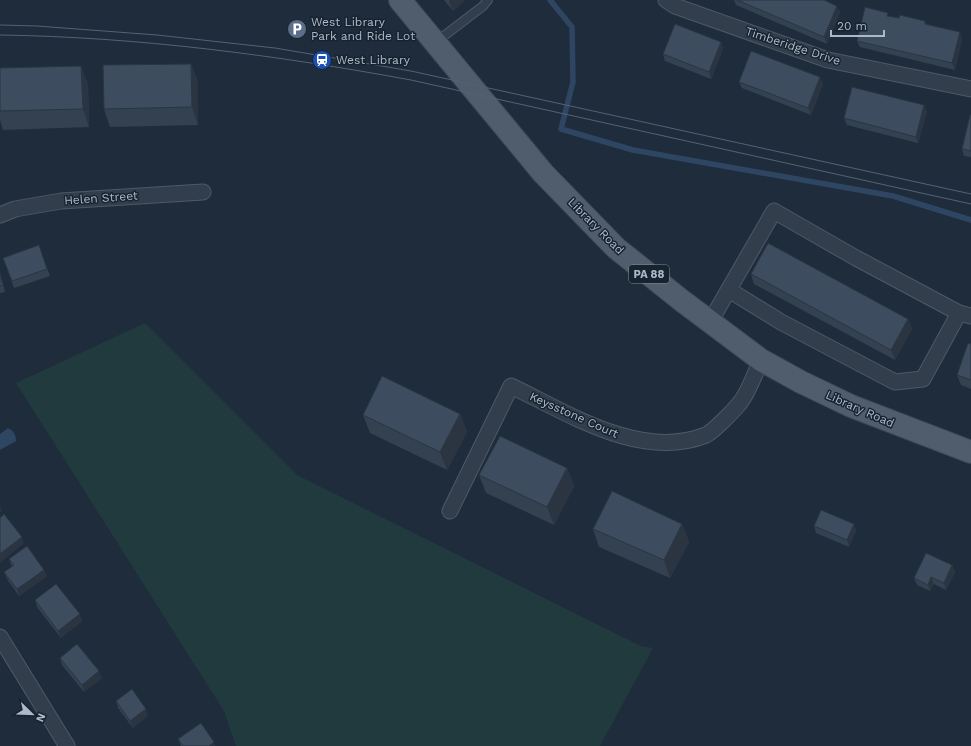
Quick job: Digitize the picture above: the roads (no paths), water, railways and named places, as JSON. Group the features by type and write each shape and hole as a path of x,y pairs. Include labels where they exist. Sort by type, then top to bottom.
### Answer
{"main road":[{"name":"Library Road","path":"400,0 543,173 616,248 761,360 851,406 971,452"}],"street":[{"name":"Timberidge Drive","path":"666,0 675,6 828,60 971,89"},
{"name":"Helen Street","path":"0,215 15,209 61,201 203,192"},
{"path":"710,322 774,211 856,258 965,314 923,379 895,382 781,322 729,290"},
{"name":"Keysstone Court","path":"450,511 511,386 610,433 634,440 680,442 707,434 740,403 761,360"},
{"path":"0,637 67,746"}],"lane":[{"path":"435,43 483,6 488,0"}],"water":[{"path":"8,428 14,433 16,441 0,450 0,434"}],"waterway":[{"path":"550,0 572,27 573,82 561,129 633,150 893,196 971,220"}],"tram line":[{"path":"0,25 37,26 157,35 275,48 411,71 971,194"},
{"path":"0,35 103,39 206,49 258,55 360,71 411,80 971,204"}],"place":[{"name":"West Library Park and Ride Lot","path":"297,29"},
{"name":"West Library","path":"322,60"}]}
